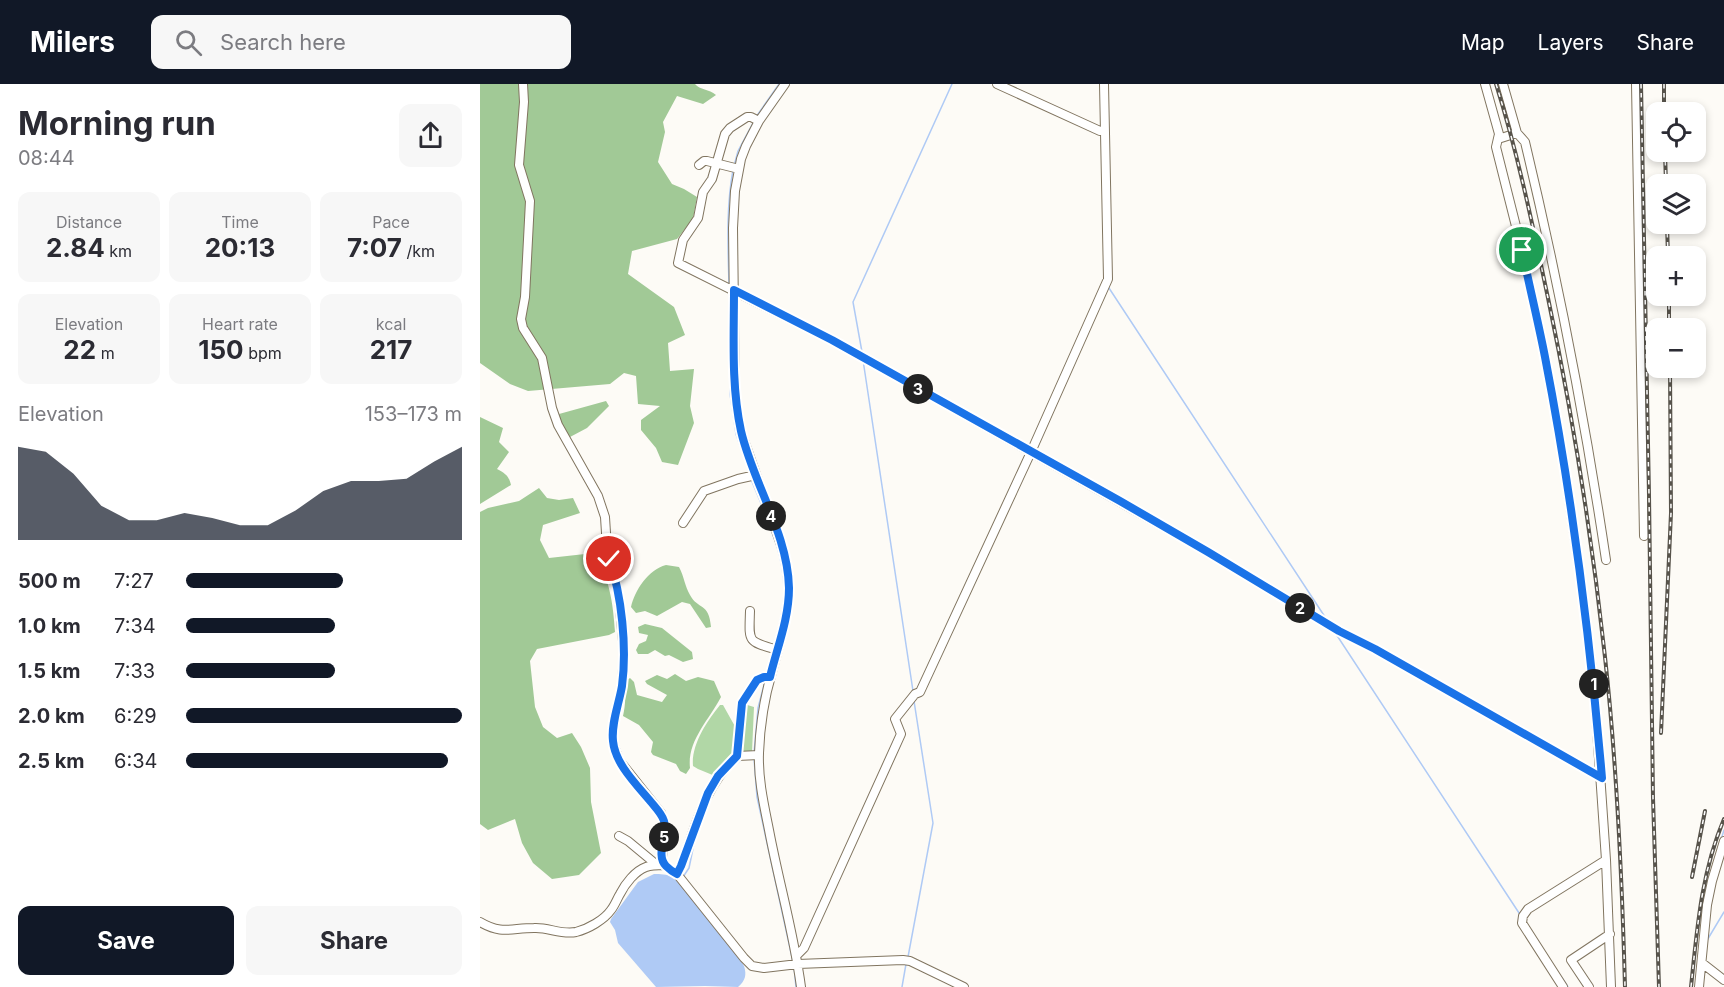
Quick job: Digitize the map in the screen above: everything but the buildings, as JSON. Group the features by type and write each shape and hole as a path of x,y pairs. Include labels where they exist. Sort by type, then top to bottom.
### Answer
{"street":[{"path":"523,84 524,102 519,165 530,201 525,297 521,319 542,358 552,408 558,425 598,496 605,517 607,549 619,597 624,652 622,686 612,732 613,743 619,760 661,813 665,828 660,865"},
{"path":"785,84 759,121 746,146 735,191 735,393 741,432 785,556 787,571 788,605 762,717 759,755 763,798 797,955 801,987"},
{"path":"997,84 1100,131 1105,131"},
{"path":"797,955 804,948 901,734 894,719 915,694 920,692 1108,280 1104,84"},
{"path":"1485,84 1499,134 1496,147 1545,355 1580,575 1594,686 1602,778 1611,987"},
{"path":"1503,84 1517,133 1525,142 1549,244 1589,447 1606,560"},
{"path":"1636,84 1644,536"},
{"path":"759,121 747,117 725,134 711,181 703,192 698,218 683,240 678,263 832,340 1198,546 1339,631 1375,649 1602,778"},
{"path":"1498,139 1517,133"},
{"path":"699,165 704,161 739,169"},
{"path":"683,523 704,491 738,479 756,476"},
{"path":"750,611 752,641 755,644 778,650"},
{"path":"677,874 708,793 718,776 737,756 742,703 757,680 770,677"},
{"path":"737,756 759,755"},
{"path":"619,836 643,855 677,874 752,966 764,968 798,964 903,960 910,961 964,987"},
{"path":"1699,987 1707,905 1723,847"},
{"path":"1563,987 1525,930 1522,923 1523,916 1528,909 1606,860"},
{"path":"480,922 488,927 505,931 534,928 573,933 607,915 634,876 645,867 660,865"},
{"path":"1589,987 1571,960 1610,934"},
{"path":"1702,963 1724,980"}],"green space":[{"path":"480,84 695,84 716,95 703,104 677,96 663,122 665,132 658,162 672,184 697,197 693,219 677,239 632,251 628,274 674,307 685,335 668,343 670,371 694,369 690,406 694,423 678,465 662,462 656,448 641,430 641,420 660,406 638,404 636,376 624,373 610,384 528,391 510,384 480,363"},
{"path":"606,401 609,406 587,428 570,437 561,423 559,414"},
{"path":"480,417 503,428 499,442 509,452 497,469 506,475 511,485 480,504"},
{"path":"539,488 547,498 559,500 573,498 580,513 543,525 540,540 549,558 594,553 604,572 610,591 615,632 537,649 530,661 535,707 543,727 557,738 572,733 590,768 591,802 601,853 579,875 552,879 533,863 522,843 515,819 488,830 480,824 480,512 519,501"},
{"path":"666,565 679,567 693,600 706,610 711,627 706,628 690,604 682,602 657,616 645,611 636,613 631,607 636,594 648,576"},
{"path":"645,624 662,628 692,652 693,659 683,662 655,650 648,654 638,654 636,650 639,644 646,641 648,635 639,633 638,627"},
{"path":"675,674 686,681 698,677 714,681 721,697 695,740 690,768 686,774 680,771 676,764 653,755 651,752 653,742 639,725 623,716 626,681 630,678 634,682 637,695 662,702 667,695 645,681 657,675 667,679"},
{"path":"744,704 754,707 752,752 742,753"},
{"path":"720,705 723,705 737,730 734,754 715,776 693,766 693,758 701,734"}],"water":[{"path":"654,874 668,875 678,882 732,948 745,969 745,978 738,987 656,987 618,943 611,919 638,882"}],"waterway":[{"path":"756,117 779,84"},
{"path":"862,352 853,302 952,84"},
{"path":"734,166 738,151 754,121"},
{"path":"729,285 728,213 733,170"},
{"path":"1107,285 1327,620"},
{"path":"729,293 730,394 736,434 750,474"},
{"path":"863,360 913,691"},
{"path":"751,479 773,533 783,575 783,604 774,645"},
{"path":"1336,634 1521,916"},
{"path":"767,674 772,652"},
{"path":"754,753 758,708 765,681"},
{"path":"908,957 933,823 914,701"},
{"path":"754,758 757,797 793,962"},
{"path":"728,771 742,759"},
{"path":"1710,876 1724,830"},
{"path":"683,877 689,868 696,834"},
{"path":"1706,942 1724,912"},
{"path":"902,987 906,964"},
{"path":"794,967 796,987"},
{"path":"1562,978 1568,987"}],"railway":[{"path":"1496,84 1518,164 1548,298 1566,387 1588,522 1613,739 1621,863 1625,987"},
{"path":"1641,84 1653,798 1659,987"},
{"path":"1664,84 1664,102"},
{"path":"1665,162 1666,174"},
{"path":"1667,234 1668,246"},
{"path":"1669,306 1669,318"},
{"path":"1661,733 1671,513 1670,378"},
{"path":"1692,877 1705,811"},
{"path":"1691,987 1705,881 1724,819"}],"route":[{"path":"609,559 619,597 624,652 622,686 612,732 613,743 619,760 661,813 665,828 662,858 664,865 677,874 708,793 718,776 737,756 742,703 757,680 770,677 782,637 788,605 789,589 785,556 741,432 735,393 734,290 832,340 1120,501 1339,631 1375,649 1602,778 1594,686 1564,464 1545,355 1522,250"}]}
